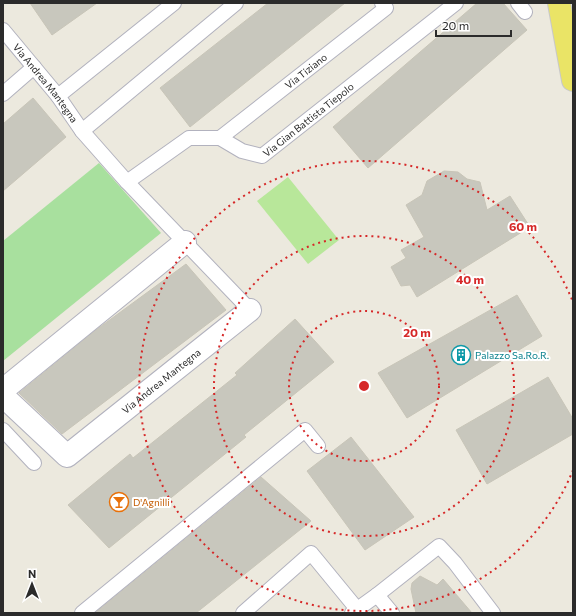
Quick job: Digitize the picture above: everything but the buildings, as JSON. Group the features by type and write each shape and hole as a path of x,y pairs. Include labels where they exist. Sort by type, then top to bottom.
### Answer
{"main road":[{"path":"560,3 571,56 573,80"}],"street":[{"path":"3,390 185,242"},
{"name":"Via Andrea Mantegna","path":"3,396 67,456 250,310"}],"lane":[{"path":"58,96 174,3"},
{"path":"82,131 236,3"},
{"name":"Via Tiziano","path":"220,138 386,8 382,3"},
{"name":"Via Gian Battista Tiepolo","path":"220,138 242,151 262,156 456,3"},
{"name":"Via Andrea Mantegna","path":"3,30 58,96 82,131 127,182 250,310"},
{"path":"3,94 34,67"},
{"path":"127,182 189,138 220,138"},
{"path":"3,430 34,463"},
{"path":"82,613 304,430 318,446"},
{"path":"243,613 311,553 355,611 439,546 455,563 493,613"},
{"path":"377,595 392,613"}],"green space":[{"path":"99,163 161,233 3,361 3,241"},
{"path":"288,177 339,240 308,264 257,201"}],"place":[{"name":"Palazzo Sa.Ro.R.","path":"461,355"},
{"name":"D'Agnilli","path":"119,502"}]}
